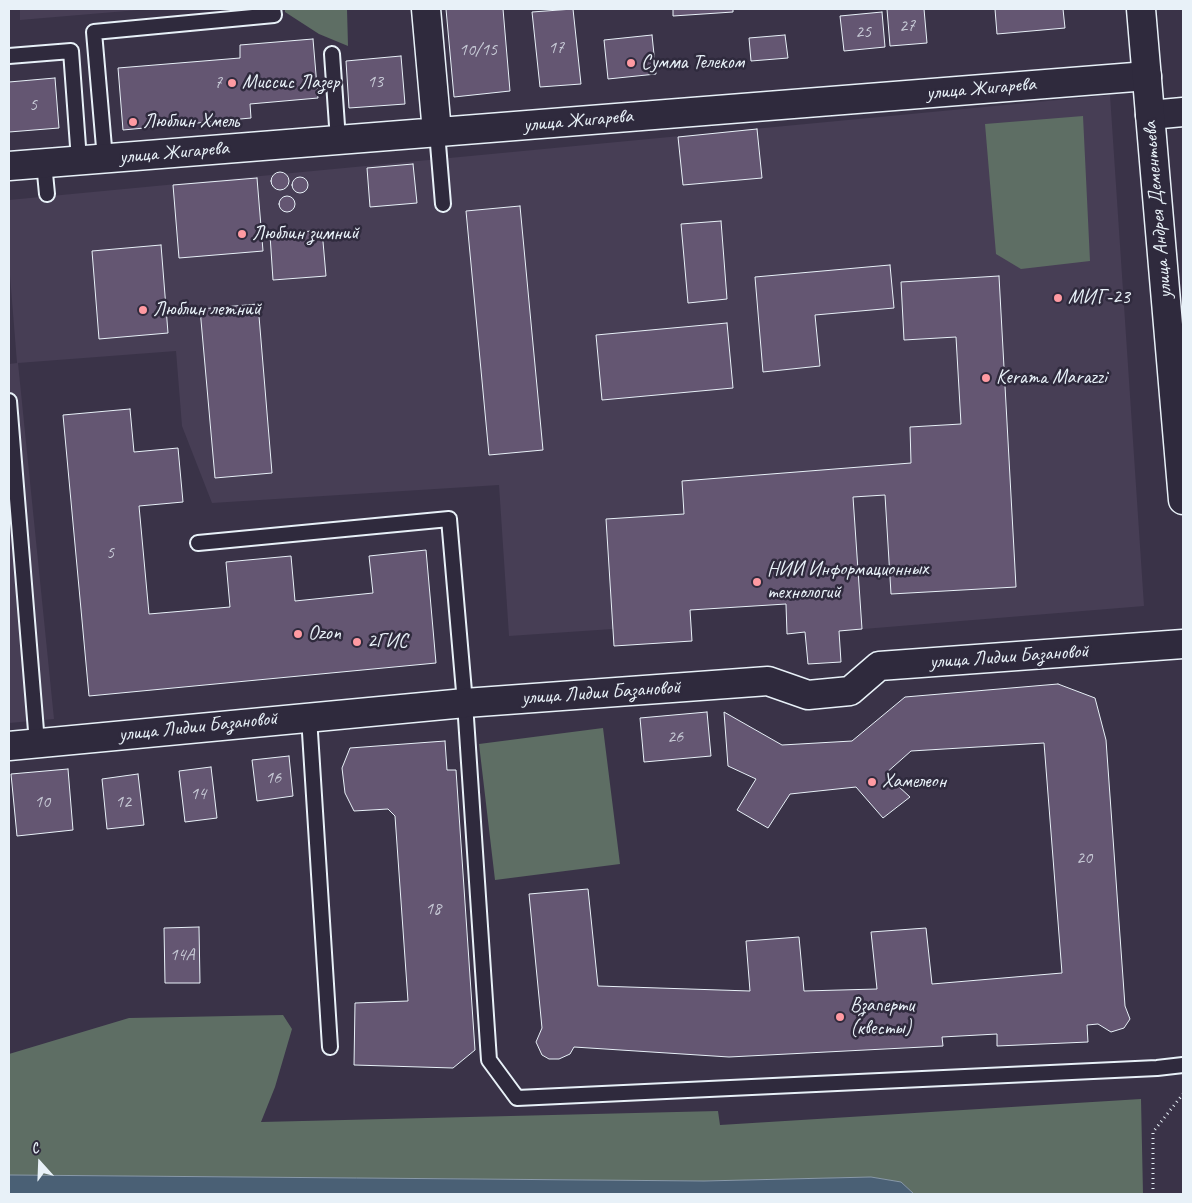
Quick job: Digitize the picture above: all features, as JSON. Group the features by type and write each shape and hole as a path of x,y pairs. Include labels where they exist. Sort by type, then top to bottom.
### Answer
{"street":[{"path":"426,9 437,132"},
{"name":"улица Андрея Дементьева","path":"1141,9 1181,442 1183,500"},
{"name":"улица Жигарева","path":"9,166 1147,76"},
{"path":"1150,115 1183,112"},
{"name":"улица Лидии Базановой","path":"9,746 465,703 768,681 808,695 850,692 879,666 1183,644"}],"lane":[{"path":"92,159 94,32 274,15 274,9"},
{"path":"9,56 71,51 92,159"},
{"path":"332,54 338,140"},
{"path":"437,132 443,204"},
{"path":"44,163 47,194"},
{"path":"9,401 37,743"},
{"path":"198,543 449,519 465,703 489,1060 516,1098 1148,1069 1183,1065"},
{"path":"309,717 330,1047"}],"path":[{"path":"1152,1194 1152,1132 1183,1094"}],"shaded area":[{"path":"20,9 150,9 20,20"},
{"path":"1110,95 1144,606 839,631 841,662 808,664 805,632 787,634 785,604 691,610 692,641 614,646 613,629 509,636 499,485 212,503 182,426 176,351 18,363 54,719 9,723 9,364 17,363 9,263 9,200"}],"green space":[{"path":"285,9 347,9 348,46 319,34 285,12"},
{"path":"1083,116 1090,261 1021,269 996,254 985,124"},
{"path":"603,728 620,864 495,880 479,744"},
{"path":"283,1015 292,1029 275,1087 261,1122 718,1111 720,1125 1141,1099 1143,1194 914,1194 901,1182 871,1177 704,1181 9,1175 9,1054 129,1018"}],"water":[{"path":"9,1175 704,1181 871,1177 901,1182 914,1194 9,1194"}],"building":[{"path":"446,9 503,9 510,91 454,97"},
{"path":"573,9 581,84 540,87 532,12"},
{"path":"673,9 733,9 733,12 673,16"},
{"path":"887,9 924,9 927,43 890,46"},
{"path":"995,9 1063,9 1065,28 997,34"},
{"path":"882,12 885,47 844,51 840,16"},
{"path":"652,35 656,74 608,79 604,40"},
{"path":"785,35 788,58 751,61 749,38"},
{"path":"313,39 318,98 250,104 251,118 123,130 118,68 240,58 240,45"},
{"path":"401,56 405,104 349,108 346,61"},
{"path":"55,78 59,128 9,132 9,82"},
{"path":"757,129 762,178 683,185 678,137"},
{"path":"413,164 417,203 370,207 367,168"},
{"path":"280,172 286,175 289,181 286,187 280,190 274,187 271,181 274,175"},
{"path":"297,177 303,177 308,182 306,191 297,193 292,188 292,182"},
{"path":"257,178 263,251 179,258 173,185"},
{"path":"284,196 290,196 295,201 293,210 284,212 279,207 279,201"},
{"path":"520,206 543,450 489,455 466,211"},
{"path":"721,221 727,299 688,303 681,224"},
{"path":"322,230 326,276 273,280 270,235"},
{"path":"161,245 168,333 99,339 92,251"},
{"path":"890,265 894,308 815,315 820,366 763,372 755,277"},
{"path":"999,276 1016,587 891,594 885,495 853,497 862,629 839,631 841,662 808,664 805,632 787,634 786,604 690,610 692,641 614,646 606,519 684,514 682,481 911,463 910,427 961,424 956,337 904,340 901,282"},
{"path":"258,304 272,473 215,478 200,309"},
{"path":"727,323 733,388 602,400 596,335"},
{"path":"130,409 134,452 178,448 183,502 139,506 149,614 230,607 226,562 291,556 295,601 373,593 369,556 426,550 436,663 89,696 63,415"},
{"path":"1058,684 1095,698 1106,740 1125,1006 1130,1019 1124,1028 1111,1032 1098,1024 1087,1025 1088,1042 997,1046 997,1034 942,1037 943,1046 729,1057 574,1047 570,1054 559,1059 549,1059 542,1055 536,1042 542,1028 529,894 588,889 598,986 750,991 746,941 799,937 804,991 877,989 871,932 926,928 932,984 1062,973 1044,743 911,751 885,774 910,797 883,818 856,787 790,794 768,828 737,810 756,779 728,766 724,712 782,745 852,741 905,697"},
{"path":"707,712 711,756 644,762 640,718"},
{"path":"445,741 447,770 456,770 475,1050 453,1068 354,1065 355,1003 408,1001 395,816 388,809 354,811 345,793 342,768 350,748"},
{"path":"289,756 293,796 257,801 252,760"},
{"path":"211,767 217,818 185,822 179,771"},
{"path":"68,769 73,830 17,836 11,774"},
{"path":"138,774 144,825 107,829 102,779"},
{"path":"199,927 200,983 165,983 164,928"}],"place":[{"name":"Сумма Телеком","path":"631,63"},
{"name":"Миссис Лазер","path":"232,83"},
{"name":"Люблин Хмель","path":"133,122"},
{"name":"Люблин зимний","path":"242,234"},
{"name":"МИГ-23","path":"1058,298"},
{"name":"Люблин летний","path":"143,310"},
{"name":"Kerama Marazzi","path":"986,378"},
{"name":"НИИ Информационных технологий","path":"757,582"},
{"name":"Ozon","path":"298,634"},
{"name":"2ГИС","path":"357,642"},
{"name":"Хамелеон","path":"872,782"},
{"name":"Взаперти (квесты)","path":"840,1017"}]}
